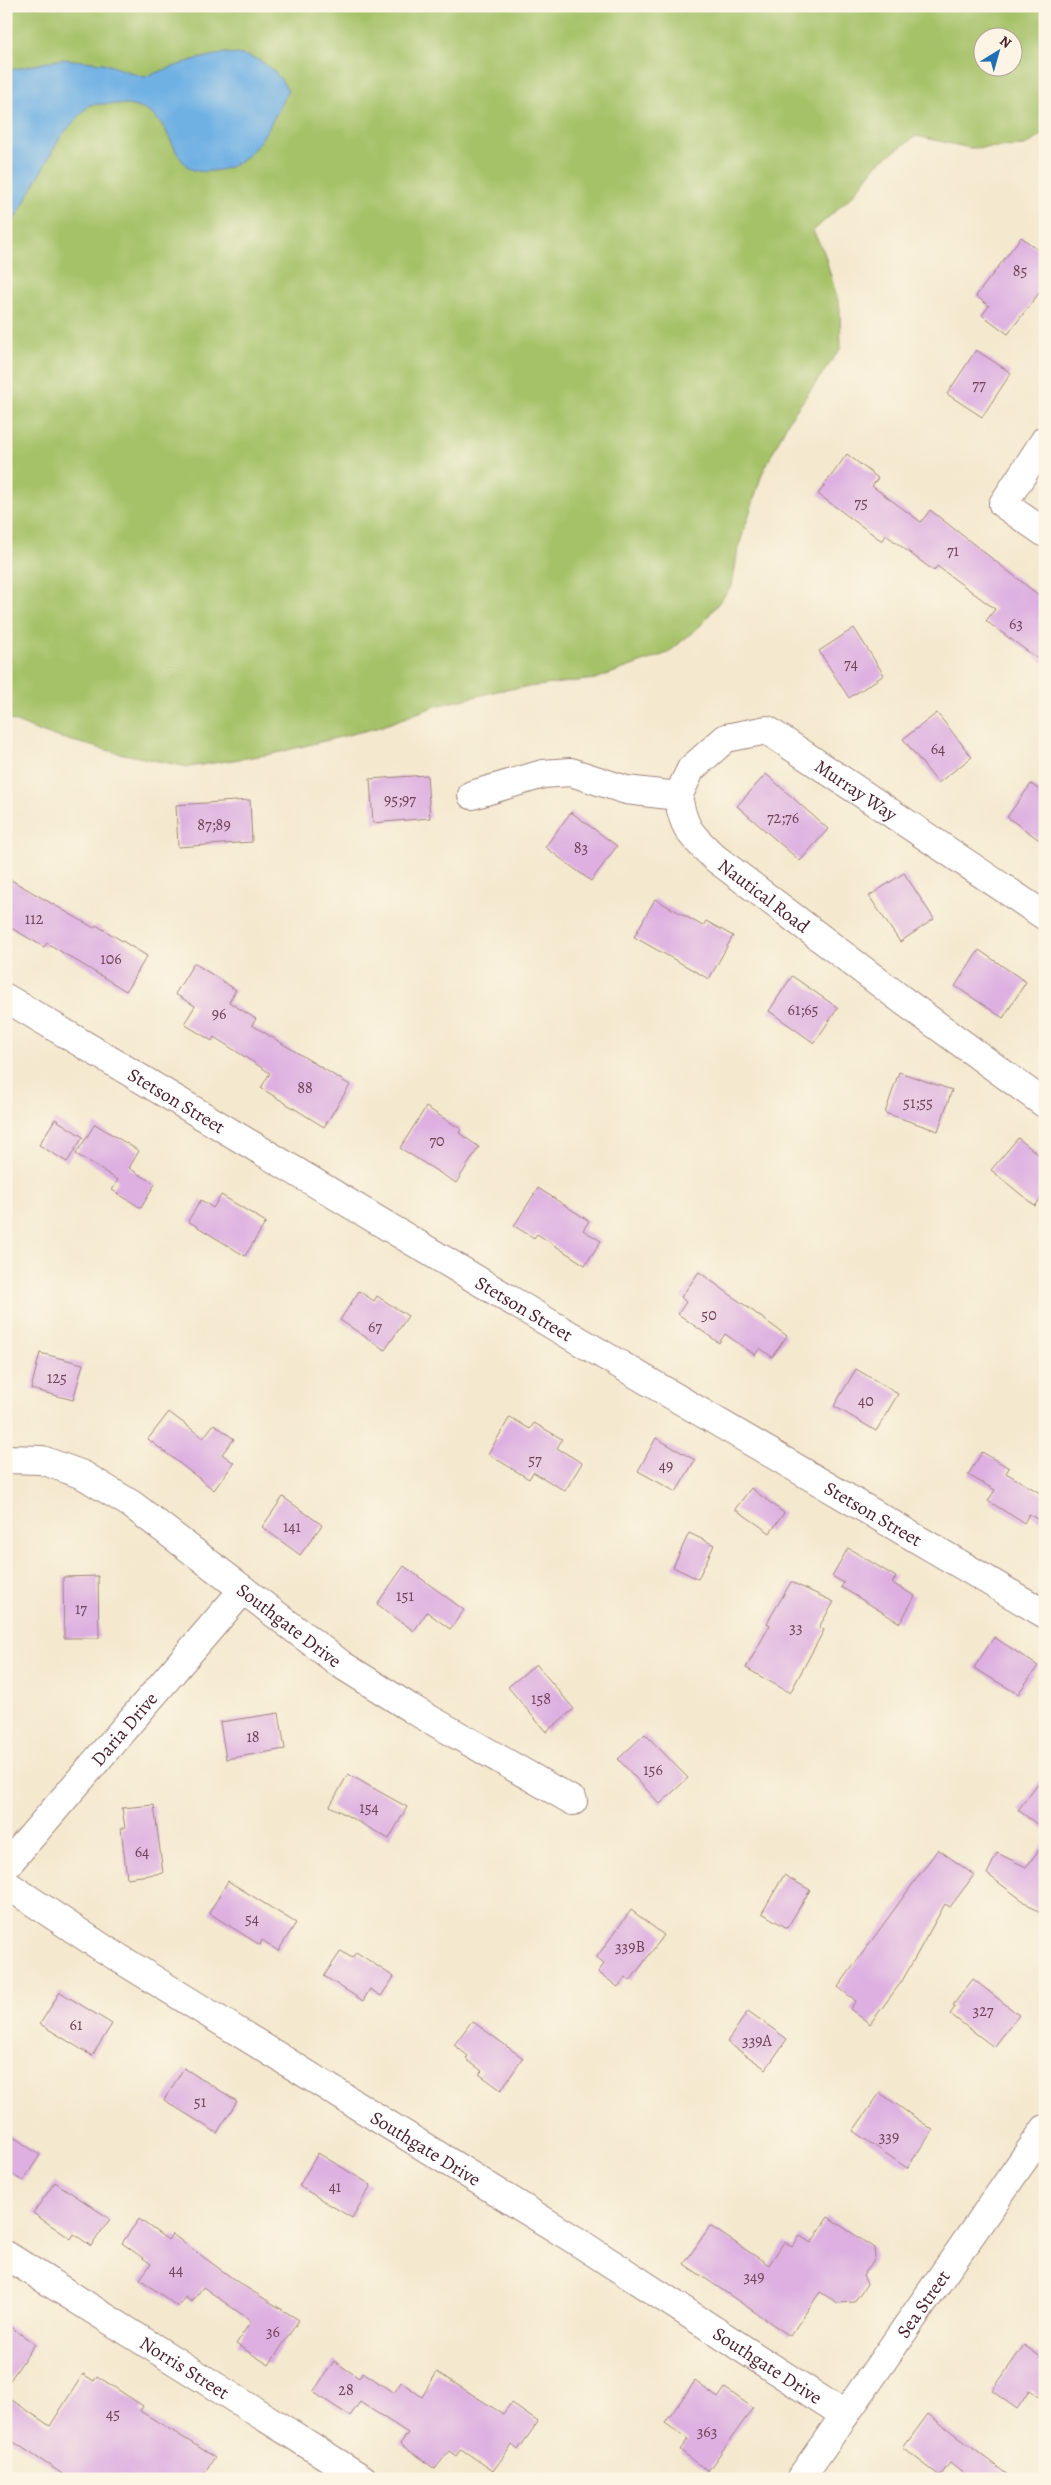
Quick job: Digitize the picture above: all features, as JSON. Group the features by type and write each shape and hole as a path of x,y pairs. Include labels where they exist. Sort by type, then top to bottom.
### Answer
{"street":[{"path":"1045,440 1003,504 1045,533"},
{"name":"Murray Way","path":"678,796 691,769 726,738 767,730 1045,916"},
{"path":"472,795 544,774 571,772 626,790 678,796"},
{"name":"Nautical Road","path":"678,796 682,818 689,833 715,858 905,1002 1045,1104"},
{"name":"Stetson Street","path":"6,998 498,1293 1045,1614"},
{"name":"Southgate Drive","path":"6,1458 42,1460 83,1475 131,1504 342,1665 412,1709 573,1802"},
{"name":"Daria Drive","path":"6,1866 243,1590"},
{"name":"Southgate Drive","path":"6,1884 110,1953 578,2242 845,2415"},
{"name":"Sea Street","path":"800,2479 1045,2129"},
{"name":"Norris Street","path":"6,2255 363,2479"}],"green space":[{"path":"6,6 1045,6 1045,133 1025,146 970,148 916,136 878,163 852,196 813,231 824,252 840,308 841,348 789,420 762,474 738,549 732,586 702,624 668,653 595,679 502,690 436,706 380,727 272,754 188,767 118,753 46,734 6,718"}],"water":[{"path":"225,53 255,58 262,62 275,73 288,90 268,130 250,153 239,162 226,168 208,171 194,170 188,167 181,159 160,122 149,112 133,106 89,105 61,136 6,235 6,71 62,59 103,63 144,77 193,60"}],"building":[{"path":"1021,237 1045,255 1045,285 1008,334 982,315 989,306 976,296"},
{"path":"976,350 1011,373 982,417 947,394"},
{"path":"847,454 878,478 872,486 921,522 930,510 1045,600 1045,664 986,621 995,609 937,566 934,571 886,535 882,541 818,494"},
{"path":"854,628 884,675 849,698 819,651"},
{"path":"937,713 972,757 938,783 903,739"},
{"path":"766,774 828,829 800,861 737,806"},
{"path":"427,775 430,818 373,823 370,779"},
{"path":"1031,784 1045,794 1045,844 1007,817"},
{"path":"250,800 252,842 178,847 176,805"},
{"path":"571,812 617,846 591,881 545,847"},
{"path":"904,873 934,919 900,942 869,896"},
{"path":"6,877 94,928 96,925 147,956 126,991 47,943 44,947 6,925"},
{"path":"655,899 703,926 706,921 733,936 709,979 634,937"},
{"path":"979,950 1026,982 1003,1018 955,986"},
{"path":"194,963 236,990 229,1002 256,1019 252,1025 350,1085 324,1127 261,1088 270,1073 214,1037 212,1041 184,1024 195,1006 175,994"},
{"path":"792,976 838,1008 814,1043 769,1011"},
{"path":"899,1072 952,1090 938,1131 885,1113"},
{"path":"426,1107 461,1129 459,1133 479,1147 456,1183 400,1148"},
{"path":"55,1119 83,1137 67,1162 39,1145"},
{"path":"95,1124 139,1151 129,1168 155,1184 141,1208 112,1190 118,1180 76,1154"},
{"path":"1018,1138 1045,1160 1045,1193 1035,1206 991,1170"},
{"path":"538,1188 589,1221 583,1230 601,1241 585,1265 537,1234 534,1238 514,1226"},
{"path":"221,1195 266,1222 245,1256 188,1221 201,1200 213,1208"},
{"path":"699,1272 787,1336 772,1357 760,1348 755,1355 725,1334 719,1343 678,1314 686,1302 681,1297"},
{"path":"359,1291 374,1301 377,1296 408,1316 385,1350 340,1320"},
{"path":"40,1353 83,1364 73,1400 31,1389"},
{"path":"856,1369 898,1394 876,1431 834,1406"},
{"path":"169,1412 203,1438 214,1424 234,1439 222,1454 234,1463 214,1490 148,1439"},
{"path":"510,1417 530,1429 534,1423 562,1439 557,1448 582,1463 565,1491 533,1472 529,1479 488,1454"},
{"path":"656,1438 695,1460 676,1492 638,1471"},
{"path":"982,1452 1009,1468 1006,1473 1045,1496 1045,1524 1029,1514 1024,1523 988,1501 995,1490 968,1475"},
{"path":"751,1488 784,1513 770,1533 735,1509"},
{"path":"283,1497 322,1525 300,1555 262,1527"},
{"path":"689,1533 714,1545 698,1579 673,1567"},
{"path":"848,1548 896,1577 892,1583 915,1596 900,1623 841,1587 844,1583 832,1576"},
{"path":"404,1566 464,1610 450,1629 427,1612 414,1631 377,1604"},
{"path":"98,1576 99,1638 64,1638 63,1577"},
{"path":"791,1582 834,1602 819,1627 824,1630 790,1693 746,1668 770,1625 767,1623"},
{"path":"994,1637 1038,1666 1018,1694 974,1668"},
{"path":"536,1664 574,1709 546,1732 508,1687"},
{"path":"279,1713 285,1749 226,1759 220,1722"},
{"path":"645,1734 688,1778 660,1804 618,1759"},
{"path":"348,1774 407,1807 389,1839 330,1806"},
{"path":"1045,1774 1045,1830 1018,1810"},
{"path":"154,1805 163,1873 127,1878 121,1828 125,1828 122,1808"},
{"path":"1045,1842 1045,1917 987,1874 997,1853 1026,1867"},
{"path":"938,1849 974,1875 950,1907 945,1904 902,1981 870,2024 850,2009 856,2001 838,1987"},
{"path":"784,1875 810,1890 787,1928 762,1913"},
{"path":"228,1881 296,1923 278,1951 262,1940 260,1945 209,1913"},
{"path":"631,1910 664,1935 630,1981 625,1977 618,1987 598,1972 604,1964 596,1958"},
{"path":"341,1951 352,1958 356,1952 394,1977 381,1996 370,1989 363,2001 324,1976"},
{"path":"973,1979 1019,2015 994,2047 950,2014 955,2007 953,2005"},
{"path":"60,1992 112,2024 92,2056 40,2024"},
{"path":"748,2011 787,2039 766,2069 727,2042"},
{"path":"472,2021 523,2058 501,2090 479,2074 482,2071 466,2059 468,2056 454,2045"},
{"path":"184,2068 237,2101 217,2133 164,2100"},
{"path":"880,2093 933,2130 907,2168 853,2131"},
{"path":"6,2132 40,2155 23,2181 6,2171"},
{"path":"318,2153 371,2185 352,2218 299,2186"},
{"path":"55,2182 110,2219 91,2246 74,2234 71,2239 33,2213"},
{"path":"828,2217 874,2248 875,2258 863,2276 867,2284 854,2302 838,2303 820,2292 790,2336 684,2264 710,2226 769,2265 784,2242 792,2247 800,2236 811,2243"},
{"path":"139,2219 168,2240 172,2234 239,2283 299,2320 269,2365 236,2344 251,2321 203,2287 192,2302 185,2297 178,2307 140,2279 151,2264 122,2243"},
{"path":"6,2324 35,2344 6,2386"},
{"path":"1024,2345 1045,2360 1045,2401 1030,2390 1017,2409 992,2391"},
{"path":"334,2361 359,2378 363,2372 394,2393 401,2382 422,2397 437,2372 503,2414 511,2403 538,2422 518,2450 512,2445 493,2471 461,2449 456,2456 449,2451 435,2469 400,2444 408,2433 360,2402 350,2416 313,2392"},
{"path":"83,2374 94,2381 97,2376 143,2406 140,2411 215,2457 200,2479 70,2479 6,2437 6,2396 50,2426"},
{"path":"695,2381 718,2398 725,2388 753,2408 708,2471 680,2450 688,2439 665,2423"},
{"path":"928,2414 1013,2479 970,2479 950,2463 940,2476 903,2448"}]}
